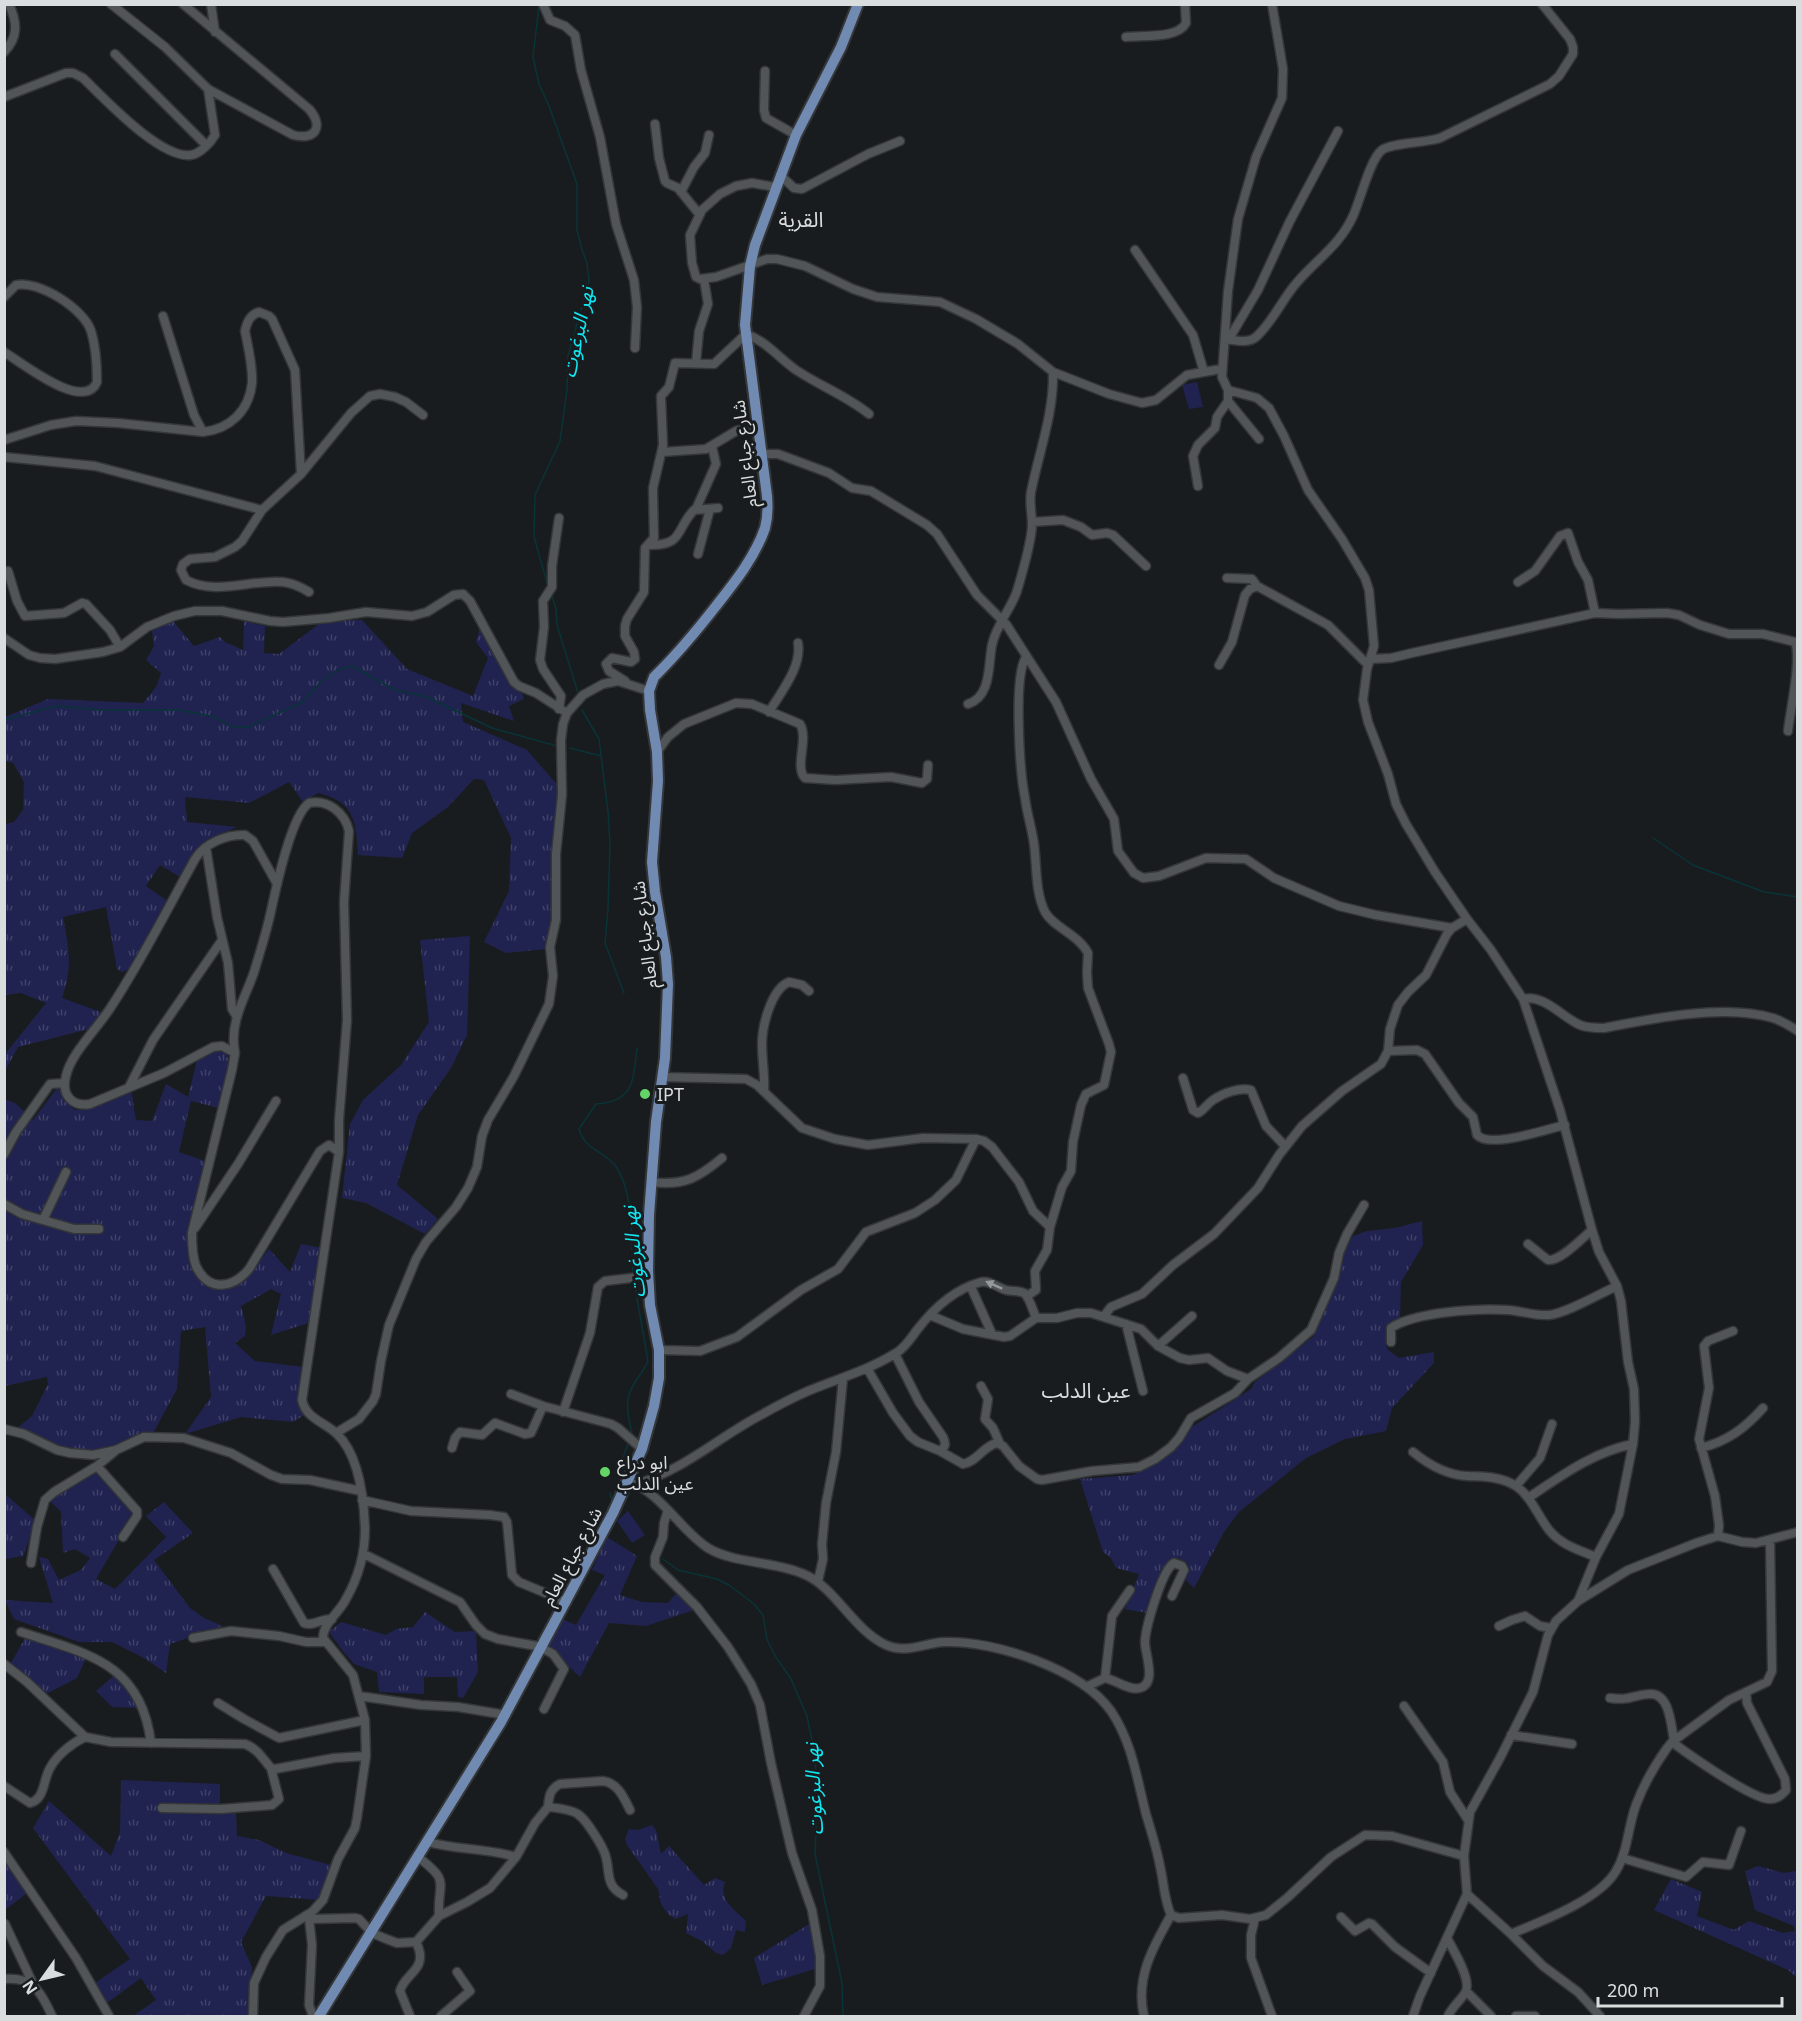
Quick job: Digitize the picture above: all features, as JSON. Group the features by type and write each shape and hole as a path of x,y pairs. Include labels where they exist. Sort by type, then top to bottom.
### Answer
{"main road":[{"name":"شارع جباع العام","path":"319,2016 506,1715 632,1483 639,1447 654,1406 659,1378 658,1350 643,1277 664,1058 668,984 653,877 652,855 658,781 657,752 649,691 654,677 699,629 730,588 756,549 765,527 768,512 746,334 750,266 775,188 796,135 841,47 858,4"}],"street":[{"path":"4,52 14,40 16,30 15,18 9,4"},
{"path":"111,4 165,47 208,89 293,135 309,136 318,126 317,120 309,109 183,4"},
{"path":"211,4 215,32"},
{"path":"543,4 550,20 565,26 575,35 581,70 600,137 616,224 634,280 637,307 635,348"},
{"path":"1126,37 1171,34 1179,31 1185,26 1187,20 1185,4"},
{"path":"1198,486 1193,456 1198,445 1214,429 1217,417 1228,401 1228,390 1221,369 1227,339 1228,291 1243,200 1256,157 1282,98 1282,69 1272,4"},
{"path":"1227,339 1244,341 1256,337 1296,283 1333,247 1353,216 1372,166 1381,151 1392,146 1440,138 1556,80 1573,54 1573,47 1570,39 1542,4"},
{"path":"115,54 206,145"},
{"path":"765,71 764,110 766,118 796,135"},
{"path":"4,97 60,75 73,73 83,78 138,130 156,142 185,155 195,154 215,135 208,89"},
{"path":"655,124 659,158 665,181 681,192 699,214"},
{"path":"1227,339 1258,290 1290,221 1338,131"},
{"path":"681,192 697,162 705,153 709,135"},
{"path":"780,175 794,188 802,189 868,154 900,141"},
{"path":"767,259 716,277 698,278 691,255 690,231 699,214 720,194 736,186 752,183 775,188"},
{"path":"1136,249 1193,334 1204,372"},
{"path":"753,252 767,259 805,266 853,289 877,297 940,302 976,319 1018,344 1053,372 1109,394 1142,403 1156,400 1187,375 1221,369"},
{"path":"696,363 698,337 708,304 704,279"},
{"path":"4,297 16,285 26,284 52,293 72,309 90,329 94,343 97,382 89,391 63,389 4,351"},
{"path":"4,440 51,424 76,421 202,432 214,431 228,425 235,420 244,407 252,381 246,323 254,313 265,314 272,319 295,370 301,474"},
{"path":"163,316 194,415 202,432"},
{"path":"649,691 628,683 610,672 606,664 612,658 631,662 635,658 625,636 625,630 627,620 644,592 645,547 654,538 653,488 662,453 661,396 669,387 675,363 708,365 717,363 746,334 760,340 789,365 813,381 854,402 869,414"},
{"path":"968,704 976,700 986,683 990,671 992,644 1018,588 1031,535 1031,492 1050,412 1053,372"},
{"path":"1228,390 1257,398 1269,408 1308,490 1342,539 1365,578 1369,590 1374,635 1374,646 1364,691 1365,709 1400,814 1435,872 1523,999 1545,1059 1599,1252 1617,1286 1634,1389 1633,1444 1619,1514 1596,1557 1578,1601"},
{"path":"309,592 282,582 223,587 191,583 183,577 181,570 186,561 215,557 242,541 262,510 301,474 351,413 370,396 380,394 395,397 406,402 423,416"},
{"path":"1228,401 1259,439"},
{"path":"182,429 194,415"},
{"path":"662,453 698,451 712,446 735,431 757,424"},
{"path":"648,545 666,545 675,540 696,509 716,464 712,446"},
{"path":"761,454 778,454 829,472 852,488 871,491 927,525 944,543 977,595 1003,620 1061,712 1091,779 1114,819 1118,851 1134,873 1143,878 1151,877 1206,858 1242,858 1286,884 1347,908 1452,928"},
{"path":"4,457 95,466 262,510"},
{"path":"696,509 714,508 698,554"},
{"path":"336,1433 359,1419 373,1401 389,1325 416,1259 426,1242 456,1207 468,1188 479,1160 482,1136 488,1119 514,1076 549,1005 553,976 550,947 556,920 556,854 563,786 561,740 563,711 561,696 543,669 540,660 544,598 551,590 559,518"},
{"path":"1032,522 1063,520 1081,527 1092,535 1110,534 1118,538 1146,566"},
{"path":"1518,582 1534,571 1560,536 1568,533 1578,562 1588,580 1595,613"},
{"path":"8,571 16,601 25,616 64,613 82,603 86,604 110,630 120,648"},
{"path":"1227,578 1252,579 1257,586 1328,625 1369,662"},
{"path":"1219,665 1232,642 1245,595 1257,586"},
{"path":"4,638 29,655 47,659 120,648 147,627 174,616 195,611 222,611 283,622 366,612 412,616 427,612 454,595 463,594 470,601 514,682 563,711"},
{"path":"1369,662 1595,613 1667,613 1729,634 1763,634 1793,640 1797,648 1796,668 1788,731"},
{"path":"769,712 796,663 798,643"},
{"path":"1026,657 1022,663 1019,691 1022,772 1041,896 1046,914 1077,939 1088,953 1089,992 1111,1048 1104,1085 1086,1094 1081,1105 1073,1142 1071,1171 1062,1187 1050,1227 1047,1250 1035,1271 1036,1290 1027,1296"},
{"path":"563,711 596,687 611,681 628,683"},
{"path":"657,752 668,736 684,724 736,703 752,704 797,721 802,726 801,772 805,778 835,780 891,777 922,783 927,779 928,765"},
{"path":"253,2016 254,1983 262,1965 283,1930 307,1917 319,1906 338,1859 355,1828 366,1756 365,1720 353,1675 325,1641 324,1629 346,1599 364,1554 365,1527 357,1469 351,1454 336,1433 310,1415 303,1400 339,1152 339,1120 347,1020 344,902 348,824 336,809 317,802 309,803 302,809 276,882 265,935 237,1017 233,1037 235,1053 232,1071 192,1233 192,1252 200,1272 215,1284 233,1283 249,1269 320,1151 329,1145 339,1152"},
{"path":"235,1053 222,1046 213,1047 164,1073 83,1105 70,1100 66,1092 65,1083 72,1061 110,1009 195,859 206,847 228,837 245,835 253,841 276,882"},
{"path":"206,847 213,897 229,969 232,1009 237,1017"},
{"path":"1104,1316 1111,1307 1142,1294 1173,1264 1214,1234 1258,1188 1285,1146 1302,1126 1328,1102 1381,1064 1388,1051 1390,1029 1398,1005 1426,975 1447,934 1467,919"},
{"path":"129,1087 153,1040 222,940"},
{"path":"764,1091 766,1076 762,1041 766,1020 775,996 782,986 789,982 802,985 809,991"},
{"path":"1523,999 1538,999 1583,1026 1595,1028 1681,1015 1733,1014 1773,1018 1797,1031"},
{"path":"1388,1051 1417,1050 1425,1054 1459,1103 1473,1117 1479,1138 1509,1139 1564,1125"},
{"path":"137,1071 141,1082"},
{"path":"662,1077 739,1077 752,1082 764,1091 797,1125 835,1139 868,1145 923,1138 984,1141 992,1147 1019,1182 1033,1211 1050,1227"},
{"path":"1183,1078 1193,1110 1198,1113 1222,1096 1244,1089 1251,1090 1266,1126 1285,1146"},
{"path":"4,1154 16,1132 50,1083 65,1083"},
{"path":"192,1233 276,1101"},
{"path":"658,1350 700,1351 737,1337 801,1290 838,1269 866,1232 915,1213 935,1200 956,1180 976,1140"},
{"path":"652,1182 672,1184 693,1179 722,1158"},
{"path":"43,1220 66,1172"},
{"path":"4,1204 22,1214 74,1229 99,1229"},
{"path":"981,1386 988,1399 985,1419 993,1428 1000,1444 1019,1466 1037,1479 1139,1467 1171,1447 1191,1418 1235,1393 1248,1379 1279,1358 1311,1330 1334,1278 1339,1253 1347,1234 1364,1205"},
{"path":"1528,1244 1552,1261 1559,1258 1592,1230"},
{"path":"563,1412 590,1333 598,1287 605,1281 643,1277"},
{"path":"632,1483 656,1478 759,1416 806,1392 867,1368 895,1354 932,1316 940,1304 949,1297 979,1283 989,1282 1002,1289 1020,1292 1027,1296 1036,1317"},
{"path":"1390,1342 1391,1328 1398,1323 1410,1320 1458,1310 1504,1310 1550,1315 1617,1286"},
{"path":"971,1287 992,1334"},
{"path":"932,1316 963,1329 1004,1337 1010,1336 1036,1317 1058,1318 1083,1313 1104,1316 1141,1329 1158,1346 1180,1358 1189,1360 1208,1358 1227,1371 1248,1379"},
{"path":"1158,1346 1192,1316"},
{"path":"1125,1324 1143,1391"},
{"path":"1718,1536 1717,1506 1699,1439 1708,1388 1704,1346 1708,1341 1733,1331"},
{"path":"895,1354 920,1402 944,1437 946,1443 940,1451"},
{"path":"867,1368 893,1413 910,1436 918,1442 957,1461 968,1463 992,1444 1000,1444"},
{"path":"818,1581 823,1559 822,1544 826,1503 836,1452 843,1378"},
{"path":"511,1394 563,1412 611,1424 625,1433 639,1447"},
{"path":"452,1448 460,1432 482,1435 495,1423 525,1434 531,1433 543,1406"},
{"path":"1701,1448 1737,1433 1763,1408"},
{"path":"1516,1486 1540,1458 1552,1424"},
{"path":"4,1429 24,1434 57,1450 70,1453 101,1454 144,1437 184,1438 231,1453 282,1479 310,1480 411,1511 504,1517 507,1522 510,1568 514,1578 567,1602"},
{"path":"1528,1498 1601,1453 1633,1444"},
{"path":"31,1563 37,1527 45,1500 97,1466 116,1450"},
{"path":"1413,1452 1442,1471 1466,1476 1492,1477 1516,1486 1528,1498 1549,1530 1559,1539 1567,1545 1596,1557"},
{"path":"97,1466 137,1510 137,1516 123,1537"},
{"path":"632,1483 668,1510 708,1548 747,1560 780,1566 818,1581 864,1630 886,1645 902,1649 940,1642 965,1642 981,1645 1060,1670 1088,1686 1110,1710 1126,1739 1171,1915 1179,1918 1222,1916 1255,1919 1266,1915 1331,1857 1365,1835 1392,1836 1464,1856"},
{"path":"668,1510 663,1537 655,1557 655,1565 686,1595 725,1643 751,1684 760,1705 792,1853 812,1910 820,1956 820,1986 804,2016"},
{"path":"1413,2016 1467,1894 1464,1856 1472,1805 1536,1685 1551,1628 1578,1601 1635,1567 1718,1536 1746,1543 1770,1540 1797,1532"},
{"path":"1511,1934 1564,1911 1611,1878 1622,1858 1636,1804 1661,1756 1673,1741 1715,1709 1763,1685 1772,1676 1770,1540"},
{"path":"364,1554 460,1602 485,1634 498,1639 542,1647 553,1654 564,1669 544,1709"},
{"path":"1088,1686 1105,1678 1137,1689 1144,1686 1148,1680 1149,1669 1144,1643 1146,1633 1157,1597 1169,1567 1174,1563 1182,1566 1184,1570 1172,1596"},
{"path":"273,1569 304,1623 312,1624 325,1618 332,1619"},
{"path":"1105,1678 1112,1616 1130,1590"},
{"path":"1499,1626 1525,1617 1540,1626 1551,1628"},
{"path":"194,1638 231,1631 279,1636 306,1642 325,1641"},
{"path":"21,1632 98,1659 119,1674 140,1701 148,1723 151,1743"},
{"path":"4,1664 27,1682 85,1737 111,1742 245,1744 260,1753 271,1768 279,1794 279,1799 272,1805 221,1809 162,1808"},
{"path":"1610,1698 1625,1700 1649,1694 1660,1697 1666,1706 1673,1741 1707,1767 1761,1797 1771,1799 1786,1790 1785,1779 1741,1694"},
{"path":"359,1696 506,1715"},
{"path":"218,1703 279,1738 365,1720"},
{"path":"1404,1707 1443,1762 1450,1792 1468,1820"},
{"path":"1511,1735 1572,1744"},
{"path":"4,1786 30,1803 36,1801 42,1794 46,1776 53,1764 66,1749 85,1737"},
{"path":"271,1768 334,1758 366,1756"},
{"path":"307,1917 355,1918 359,1919 372,1933 397,1943 416,1942 439,1916 490,1888 516,1857 548,1807 550,1792 555,1786 610,1782 618,1788 630,1810"},
{"path":"548,1807 573,1812 580,1816 605,1853 611,1885 622,1895"},
{"path":"1622,1858 1686,1877 1702,1862 1729,1865 1741,1831"},
{"path":"428,1842 496,1851 516,1857"},
{"path":"4,1852 76,1958 110,2016"},
{"path":"418,1857 440,1876 442,1882 438,1901 439,1916"},
{"path":"1467,1894 1543,1966 1578,1992 1600,2016"},
{"path":"1144,2016 1141,1988 1145,1970 1171,1915"},
{"path":"307,1917 312,1945 309,2005 313,2016"},
{"path":"1341,1917 1355,1931 1369,1923 1372,1924 1395,1947 1431,1973"},
{"path":"1255,1919 1251,1935 1251,1958 1272,2016"},
{"path":"5,1924 34,1986 52,2016"},
{"path":"1447,1938 1468,1986 1448,2016"},
{"path":"410,2016 400,1991 403,1983 417,1971 419,1949 416,1942"},
{"path":"441,2016 470,1991 457,1972"},
{"path":"4,1979 18,1978 34,1986"},
{"path":"1466,1991 1491,2016"},
{"path":"1516,2016 1535,2016"}],"green space":[{"path":"1197,382 1203,407 1189,409 1182,385"},
{"path":"172,620 194,646 220,637 225,642 243,650 244,621 265,626 264,653 279,654 323,621 362,620 407,669 473,696 488,658 476,642 480,628 521,690 524,699 509,706 514,721 461,703 463,722 527,750 560,788 552,847 553,924 547,949 506,953 484,942 509,891 511,838 484,780 474,779 448,807 412,833 402,858 358,855 354,823 346,808 340,802 318,793 303,802 289,782 249,803 185,797 187,822 237,827 209,839 200,847 182,878 160,865 146,886 169,902 129,969 122,972 117,969 106,907 63,917 69,967 62,998 101,1012 93,1028 18,1047 5,1071 5,1054 46,1003 21,993 5,995 5,824 14,822 23,810 24,782 13,763 5,761 5,717 48,699 143,703 156,687 161,673 146,660 154,646 152,631"},
{"path":"470,936 467,1035 451,1068 418,1115 397,1185 438,1219 425,1234 366,1203 342,1198 350,1124 363,1100 401,1065 429,1022 420,940"},
{"path":"220,1048 228,1059 229,1067 219,1108 191,1101 179,1152 205,1161 190,1224 188,1245 190,1262 194,1271 207,1284 225,1289 236,1286 252,1272 269,1249 290,1272 301,1244 322,1248 312,1322 271,1335 281,1294 271,1289 241,1306 246,1326 245,1336 235,1343 255,1361 304,1367 300,1404 304,1415 293,1422 241,1417 185,1434 211,1397 205,1327 181,1331 177,1389 153,1433 113,1449 89,1453 61,1448 16,1429 32,1416 48,1384 47,1377 5,1386 4,1099 15,1103 33,1120 58,1087 62,1088 64,1100 75,1110 85,1109 131,1090 136,1120 152,1121 166,1084 188,1097 197,1060"},
{"path":"1422,1221 1423,1245 1401,1282 1400,1317 1388,1331 1386,1344 1387,1349 1399,1358 1434,1352 1434,1363 1392,1408 1386,1431 1345,1439 1306,1458 1239,1512 1224,1532 1194,1588 1184,1578 1188,1563 1178,1558 1166,1564 1147,1613 1125,1609 1139,1574 1116,1568 1111,1558 1103,1552 1080,1479 1132,1475 1153,1466 1176,1449 1189,1429 1251,1389 1255,1382 1313,1337 1334,1288 1345,1249 1353,1236 1367,1231 1395,1228"},
{"path":"96,1470 134,1514 96,1579 115,1589 166,1537 146,1516 164,1502 193,1533 154,1560 190,1608 204,1618 223,1626 170,1644 166,1673 144,1658 112,1642 79,1642 14,1619 5,1600 53,1603 39,1557 48,1559 59,1580 81,1570 90,1558 75,1549 63,1553 61,1512 49,1500"},
{"path":"4,1493 36,1521 23,1556 5,1559"},
{"path":"628,1511 645,1535 632,1543 617,1521"},
{"path":"607,1537 637,1556 620,1595 642,1602 668,1603 678,1591 694,1610 646,1626 609,1623 580,1677 548,1646 562,1619 576,1625 605,1575 592,1570"},
{"path":"425,1612 455,1632 476,1631 478,1672 463,1698 458,1697 457,1677 424,1677 424,1694 379,1692 377,1672 354,1664 329,1632 341,1622 386,1635 396,1629 413,1627"},
{"path":"26,1636 86,1658 77,1678 46,1694 11,1663"},
{"path":"116,1674 140,1708 112,1707 96,1691"},
{"path":"121,1780 220,1784 220,1814 236,1812 237,1836 259,1840 286,1853 331,1865 320,1900 266,1896 241,1942 252,1967 249,2016 133,2016 156,2000 141,1978 107,2003 95,1983 130,1959 33,1828 49,1801 111,1856 120,1832"},
{"path":"652,1825 656,1830 661,1854 669,1846 704,1885 715,1878 725,1882 723,1888 725,1899 746,1921 745,1932 736,1930 731,1948 723,1955 716,1953 702,1941 686,1933 688,1914 675,1919 668,1914 661,1904 658,1889 627,1845 625,1839 629,1829 638,1830"},
{"path":"4,1858 27,1893 5,1910 4,1910"},
{"path":"1758,1866 1784,1873 1796,1871 1797,1873 1797,1978 1788,1970 1654,1910 1671,1879 1702,1892 1697,1916 1734,1930 1749,1921 1783,1933 1795,1931 1794,1926 1755,1910 1745,1871"},
{"path":"811,1923 818,1968 762,1985 754,1958"}],"waterway":[{"name":"نهر البرغوت","path":"539,5 533,57 539,84 577,184 577,230 587,263 589,281 568,356 567,390 560,441 535,495 534,537 548,586"},
{"name":"نهر البرغوت","path":"552,596 557,625 578,693"},
{"path":"4,720 56,706 102,710 179,710 211,716 234,727 248,727 301,703 321,682 336,671 352,666 395,690 427,697 492,728 557,746"},
{"name":"نهر البرغوت","path":"582,710 599,739 610,844 605,943 624,993"},
{"path":"570,748 601,756"},
{"path":"1653,838 1693,865 1764,892 1798,897"},
{"name":"نهر البرغوت","path":"633,1273 631,1219 623,1180 612,1162 591,1147 579,1129 596,1104 618,1099 625,1094 633,1079 637,1048"},
{"name":"نهر البرغوت","path":"632,1434 628,1400 630,1391 648,1361 634,1281"},
{"name":"نهر البرغوت","path":"622,1461 629,1441"},
{"name":"نهر البرغوت","path":"610,1493 611,1498"},
{"name":"نهر البرغوت","path":"663,1559 678,1570 717,1579 754,1604 763,1615 767,1640 791,1679 807,1716 815,1756 817,1807 815,1854 842,1983 843,2016"}],"place":[{"name":"IPT","path":"645,1094"},
{"name":"ابو دراع عين الدلب","path":"605,1472"}],"district":[{"name":"القرية","path":"801,219"},
{"name":"عين الدلب","path":"1086,1390"}]}
